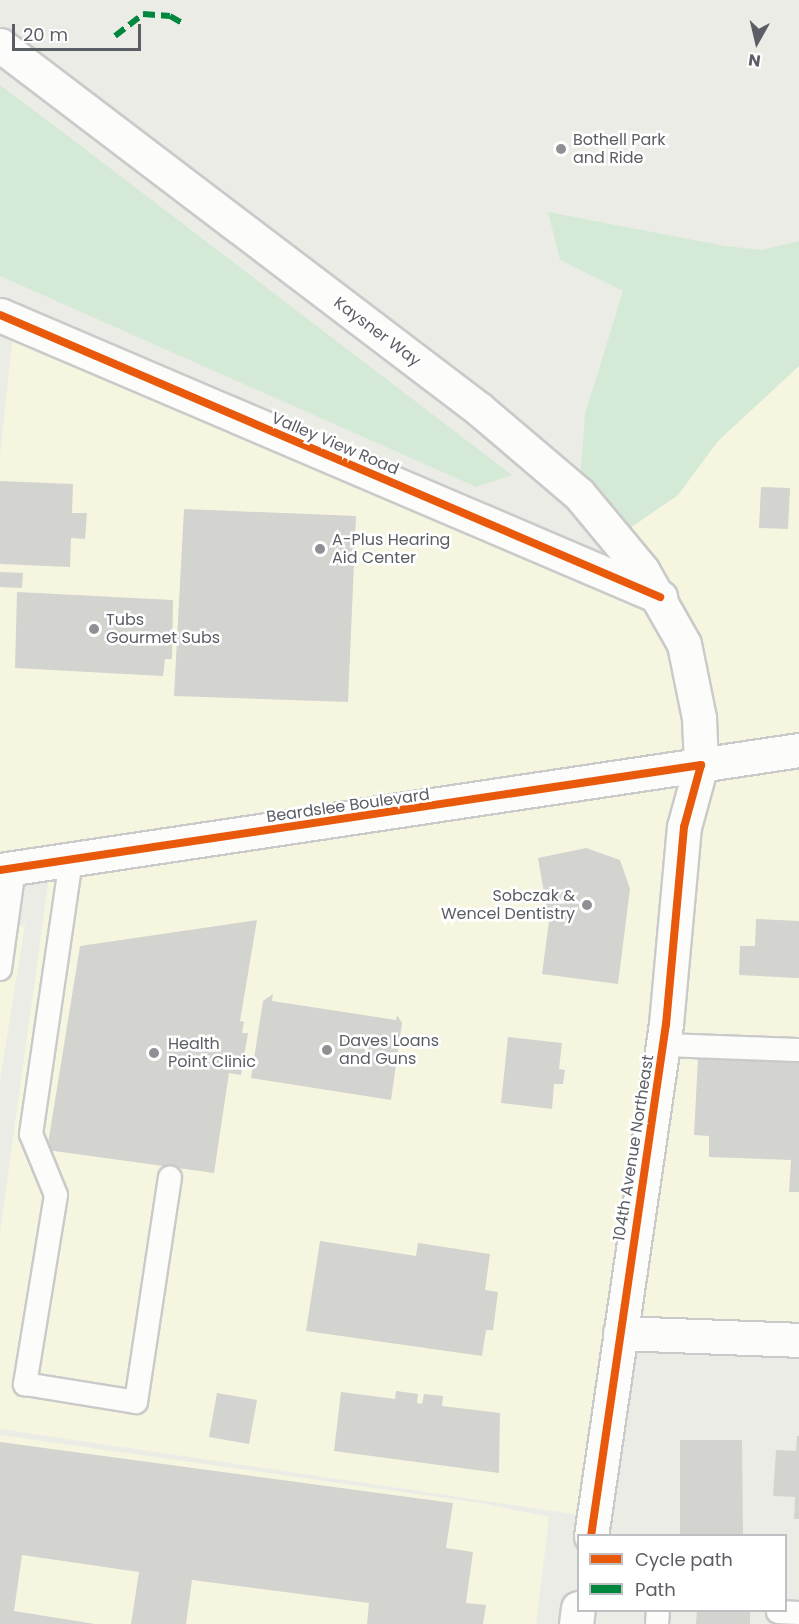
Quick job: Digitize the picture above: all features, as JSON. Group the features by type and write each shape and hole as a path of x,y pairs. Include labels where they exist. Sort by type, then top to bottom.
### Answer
{"main road":[{"name":"Kaysner Way","path":"0,45 534,453 579,494 617,537 660,597 684,644 692,674"},
{"name":"Valley View Road","path":"0,315 660,597"},
{"name":"104th Avenue Northeast","path":"591,1534 663,1046 684,827 700,765 699,718 692,674"},
{"name":"Beardslee Boulevard","path":"7,869 799,750"},
{"path":"620,1333 799,1340"}],"lane":[{"path":"71,860 32,1134 56,1196 26,1384 136,1402 170,1178"},
{"path":"0,969 7,869"},
{"path":"663,1046 799,1050"}],"shaded area":[{"path":"0,85 512,475 476,487 0,276"},
{"path":"548,212 725,246 762,250 799,241 799,366 718,441 678,495 617,537 579,494 585,414 623,291 560,260"},
{"path":"14,323 659,597 617,537 678,495 718,441 799,366 799,1340 620,1333 595,1517 0,1429 0,1233 51,863 0,870 0,457"},
{"path":"25,925 0,1080 0,927"},
{"path":"0,1435 480,1503 549,1517 536,1624 0,1624"}],"building":[{"path":"0,481 73,484 72,513 87,513 85,539 71,538 70,567 0,564"},
{"path":"761,487 790,488 788,529 759,528"},
{"path":"184,509 356,516 348,702 174,696"},
{"path":"0,572 23,573 22,588 0,587"},
{"name":"Tubs Gourmet Subs","path":"17,592 173,600 172,659 165,659 163,676 15,668"},
{"name":"Sobczak & Wencel Dentistry","path":"586,848 620,860 630,889 618,984 542,974 549,921 538,858"},
{"path":"756,919 799,921 799,978 739,975 740,946 755,946"},
{"name":"Health Point Clinic","path":"257,920 240,1021 244,1022 242,1033 248,1033 241,1075 229,1073 214,1173 47,1150 80,946"},
{"name":"Daves Loans and Guns","path":"273,994 272,1001 396,1020 397,1015 402,1023 391,1100 251,1078 263,1001"},
{"path":"508,1037 562,1043 559,1069 565,1070 563,1084 554,1084 552,1109 501,1103"},
{"path":"698,1058 799,1062 799,1192 789,1192 791,1160 709,1157 709,1136 694,1135"},
{"path":"320,1241 416,1256 418,1243 490,1254 485,1290 498,1292 493,1330 486,1330 482,1356 306,1331"},
{"path":"396,1391 418,1394 417,1403 422,1404 424,1394 443,1396 442,1406 500,1413 499,1473 334,1451 341,1392 395,1399"},
{"path":"217,1393 257,1400 249,1444 209,1437"},
{"path":"797,1436 799,1436 799,1519 794,1519 795,1497 773,1496 776,1450 796,1451"},
{"path":"680,1440 742,1440 743,1534 680,1534"},
{"path":"0,1442 453,1503 446,1548 473,1552 466,1603 486,1605 483,1624 367,1624 369,1603 192,1580 186,1624 131,1624 139,1572 22,1555 14,1611 95,1624 0,1624"},
{"path":"697,1612 750,1612 750,1624 696,1624"}],"marked path":[{"path":"115,36 143,14 170,16 184,24"}],"cycle path":[{"path":"0,315 660,597"},
{"path":"0,870 701,765 684,827 666,1024 591,1534"}],"place":[{"name":"Bothell Park and Ride","path":"561,149"},
{"name":"A-Plus Hearing Aid Center","path":"320,549"},
{"name":"Tubs Gourmet Subs","path":"94,629"},
{"name":"Sobczak & Wencel Dentistry","path":"587,905"},
{"name":"Daves Loans and Guns","path":"327,1050"},
{"name":"Health Point Clinic","path":"154,1053"}]}
